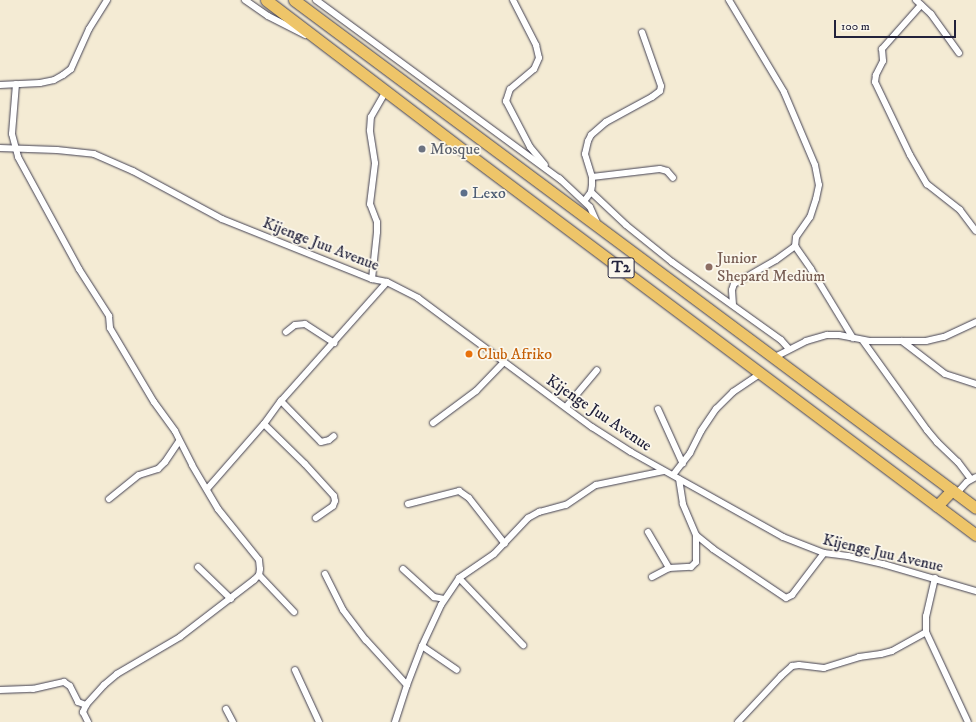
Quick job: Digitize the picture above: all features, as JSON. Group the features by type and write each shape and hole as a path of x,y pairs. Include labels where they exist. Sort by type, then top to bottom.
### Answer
{"highway":[{"name":"T2","path":"266,0 976,535"},
{"name":"T2","path":"294,0 976,508"},
{"path":"937,506 955,491"}],"street":[{"path":"0,85 54,80 71,69 92,23 107,0"},
{"path":"245,0 268,16 328,47"},
{"path":"316,0 562,180"},
{"path":"513,0 536,45 539,58 534,69 510,89 506,100 530,147 542,162 585,200 594,214 599,227"},
{"path":"729,0 784,92 815,165 819,184 816,199 810,217 796,237 795,246 812,269 853,338"},
{"path":"916,0 931,14 960,53"},
{"path":"921,4 882,49 883,61 876,75 875,82 910,155 927,184 960,210 976,231"},
{"path":"585,200 591,192 592,177 585,154 591,135 606,122 652,97 660,91 661,86 642,32"},
{"path":"16,84 12,134 15,148 79,269 109,316 110,328 154,402 175,431 179,442 218,509 259,560 259,575 231,598 172,643 117,674 86,705 83,712 88,722"},
{"path":"372,279 378,232 377,222 370,204 375,163 370,130 371,117 386,91"},
{"name":"Kijenge Juu Avenue","path":"0,148 71,151 100,156 159,184 222,219 372,279 387,282 418,298 503,363 592,427 664,471 783,537 824,553 862,559 935,578 976,591"},
{"path":"592,177 660,169 667,171 672,178"},
{"path":"591,192 626,225 672,262 784,342 789,349"},
{"path":"733,305 732,290 734,284 776,260 795,246"},
{"path":"207,489 264,424 281,401 387,282"},
{"path":"775,357 806,341 827,335 839,335 862,341 936,340 976,322"},
{"path":"286,332 295,325 305,324 334,343"},
{"path":"862,341 930,434 974,478 955,491"},
{"path":"902,341 945,374 976,384"},
{"path":"433,423 476,391 503,363"},
{"path":"566,407 597,370"},
{"path":"673,475 683,464 716,409 733,392 761,373"},
{"path":"281,401 321,442 329,440 334,436"},
{"path":"658,409 683,464"},
{"path":"264,424 334,496 335,501 333,506 316,518"},
{"path":"109,499 139,475 158,470 179,442"},
{"path":"395,722 422,646 444,599 460,578 505,544 518,527 528,518 566,505 596,484 664,471"},
{"path":"652,577 669,568 694,565 696,535 683,504 679,479"},
{"path":"408,504 459,492 469,498 505,544"},
{"path":"648,532 669,568"},
{"path":"696,535 713,549 786,598 792,595 824,553"},
{"path":"198,567 231,598"},
{"path":"403,569 434,597 444,599"},
{"path":"325,574 343,610 366,640 407,685"},
{"path":"259,575 294,612"},
{"path":"460,578 523,645"},
{"path":"935,578 926,616 926,632 968,722"},
{"path":"738,722 792,666 799,665 824,668 859,657 881,654 926,632"},
{"path":"422,646 457,670"},
{"path":"295,670 319,722"},
{"path":"0,690 33,689 64,682 70,686 78,702 86,705"},
{"path":"226,709 233,722"}],"place":[{"name":"Mosque","path":"422,149"},
{"name":"Lexo","path":"464,193"},
{"name":"Junior Shepard Medium","path":"709,267"},
{"name":"Club Afriko","path":"469,354"}]}
